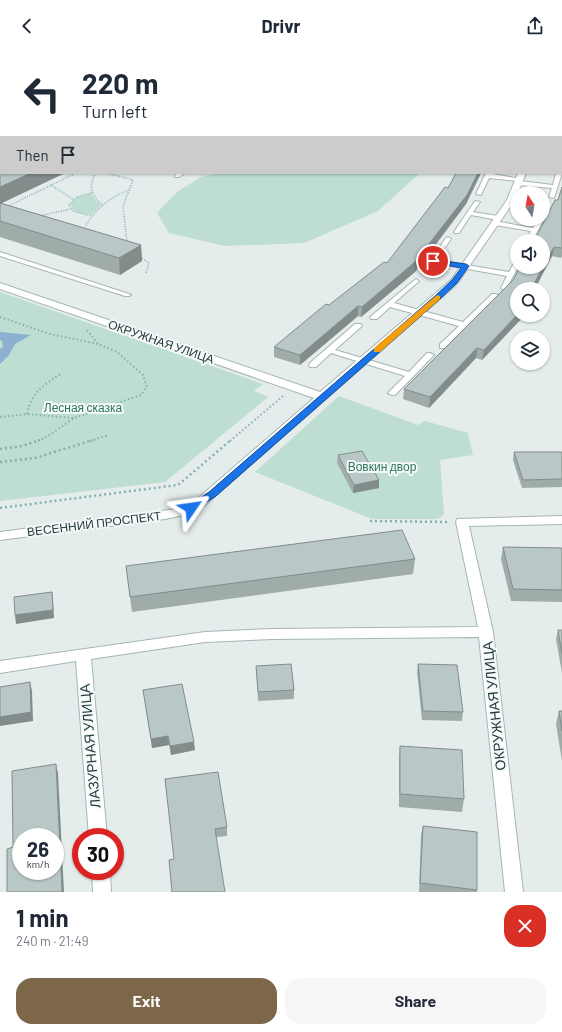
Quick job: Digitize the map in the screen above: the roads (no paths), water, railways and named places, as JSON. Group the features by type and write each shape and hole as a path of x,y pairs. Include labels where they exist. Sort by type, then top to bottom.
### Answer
{"street":[{"name":"ВЕСЕННИЙ ПРОСПЕКТ","path":"0,536 165,515 191,508 212,494 454,282 511,200 520,179"},
{"name":"ОКРУЖНАЯ УЛИЦА","path":"0,286 323,397"},
{"name":"ОКРУЖНАЯ УЛИЦА","path":"514,892 486,632 462,522 562,520"},
{"path":"0,667 205,637 239,635 486,632"},
{"name":"ЛАЗУРНАЯ УЛИЦА","path":"83,655 97,828"},
{"path":"101,880 102,892"}],"lane":[{"path":"552,197 559,174"},
{"path":"479,194 488,175 520,179 554,187"},
{"path":"456,232 477,202"},
{"path":"469,213 535,230"},
{"path":"533,234 537,226"},
{"path":"424,272 448,239"},
{"path":"0,254 127,295"},
{"path":"433,261 510,274 504,288"},
{"path":"374,317 416,281"},
{"path":"443,346 494,295"},
{"path":"389,304 464,325"},
{"path":"312,365 358,326"},
{"path":"329,350 410,375"},
{"path":"392,393 430,354"}],"water":[{"path":"0,332 31,335 15,344 9,355 0,364 0,349 3,347 2,341 0,340"}],"park label":[{"name":"Лесная сказка","path":"83,408"},
{"name":"Вовкин двор","path":"382,467"}]}
